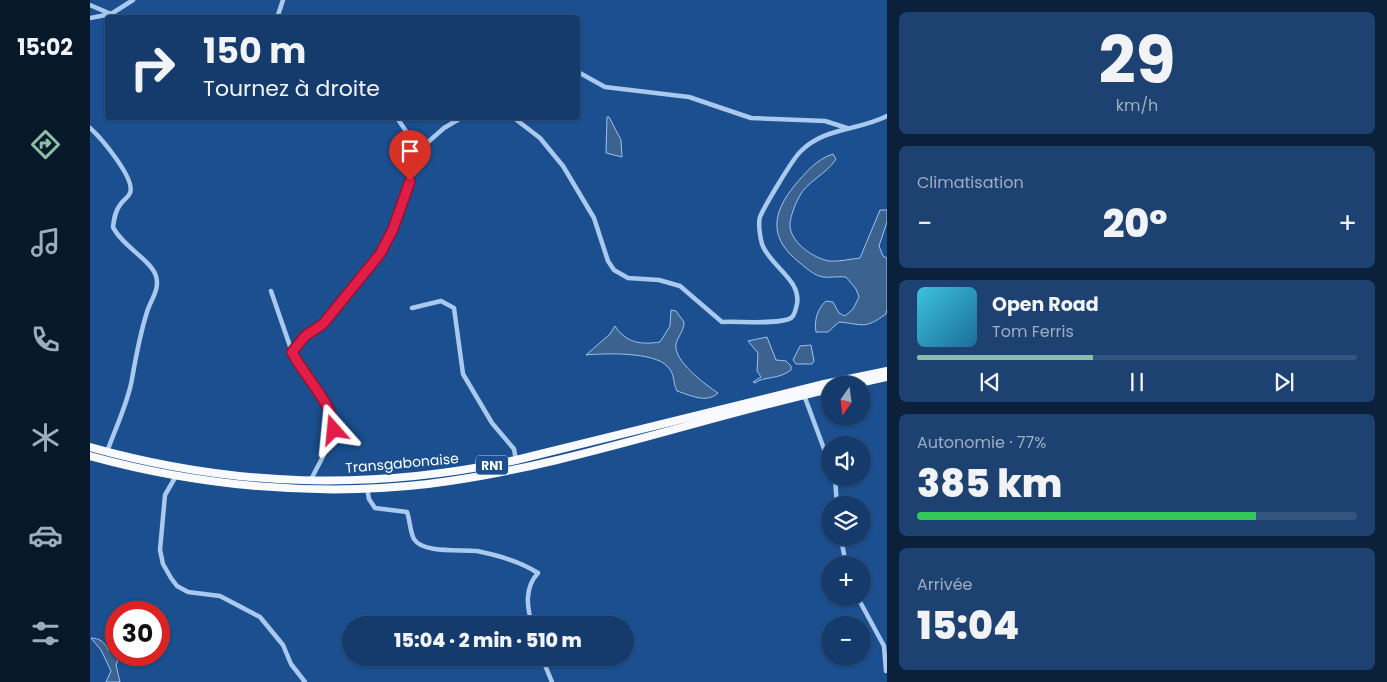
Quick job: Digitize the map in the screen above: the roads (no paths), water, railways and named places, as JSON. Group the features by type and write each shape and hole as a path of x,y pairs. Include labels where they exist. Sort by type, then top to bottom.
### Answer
{"highway":[{"name":"Transgabonaise","path":"90,447 151,462 219,474 310,482 417,476 472,469 516,460 887,371"},
{"path":"871,380 887,377"},
{"name":"Transgabonaise","path":"90,456 176,476 288,488 368,488 434,483 525,466 803,392 821,391"}],"street":[{"path":"106,15 111,14 133,0"},
{"path":"278,15 283,0"},
{"path":"90,5 111,14"},
{"path":"90,18 105,15"},
{"path":"580,73 605,88 689,97 751,118 825,121 848,128"},
{"path":"517,120 540,138 563,166 594,218 608,261 614,270 628,278 659,280 680,286 722,322 790,319 794,315 798,300 795,286 776,265 762,245 760,218 800,152 819,136 878,121 887,116"},
{"path":"398,120 419,150"},
{"path":"292,352 305,336 323,324 380,254 396,221 419,150 444,128 458,120"},
{"path":"90,128 129,179 131,188 129,195 119,206 113,227 126,246 151,268 156,276 157,289 147,310 129,389 107,452"},
{"path":"271,291 292,352 300,368 334,419 332,436 310,482"},
{"path":"412,308 441,301 454,308 463,374 492,423 514,449 516,460"},
{"path":"803,392 821,441"},
{"path":"176,476 165,495 160,550 163,564 170,578 177,586 188,592 220,596 260,617 283,645 291,664 305,682"},
{"path":"368,488 369,499 375,508 408,512 413,538 420,544 428,547 476,551 526,566 538,573 533,579 528,595 531,616"},
{"path":"862,606 884,646 886,671"},
{"path":"545,666 552,682"}],"water":[{"path":"607,117 609,117 621,140 622,157 606,153"},
{"path":"833,154 836,159 828,169 807,186 799,197 790,220 792,233 804,249 816,257 829,261 860,258 880,210 887,210 887,222 879,246 883,256 887,258 887,309 886,314 868,324 859,325 839,322 828,332 816,332 817,315 826,301 833,302 839,313 845,316 853,309 859,297 856,289 846,277 820,276 811,272 800,263 783,245 778,235 777,226 781,206 795,185 817,163"},
{"path":"671,310 676,311 684,322 676,344 676,351 691,372 718,393 713,396 698,398 677,391 670,369 661,361 652,358 629,354 586,355 610,334 615,326 619,332 634,342 660,342 670,326"},
{"path":"767,337 776,360 786,361 791,366 791,370 755,383 753,382 761,377 757,371 758,353 748,341"},
{"path":"811,345 814,361 812,364 796,364 793,360 800,346"},
{"path":"91,638 101,641 105,645 105,658"},
{"path":"109,666 116,666 120,682 106,682 111,671"}]}
